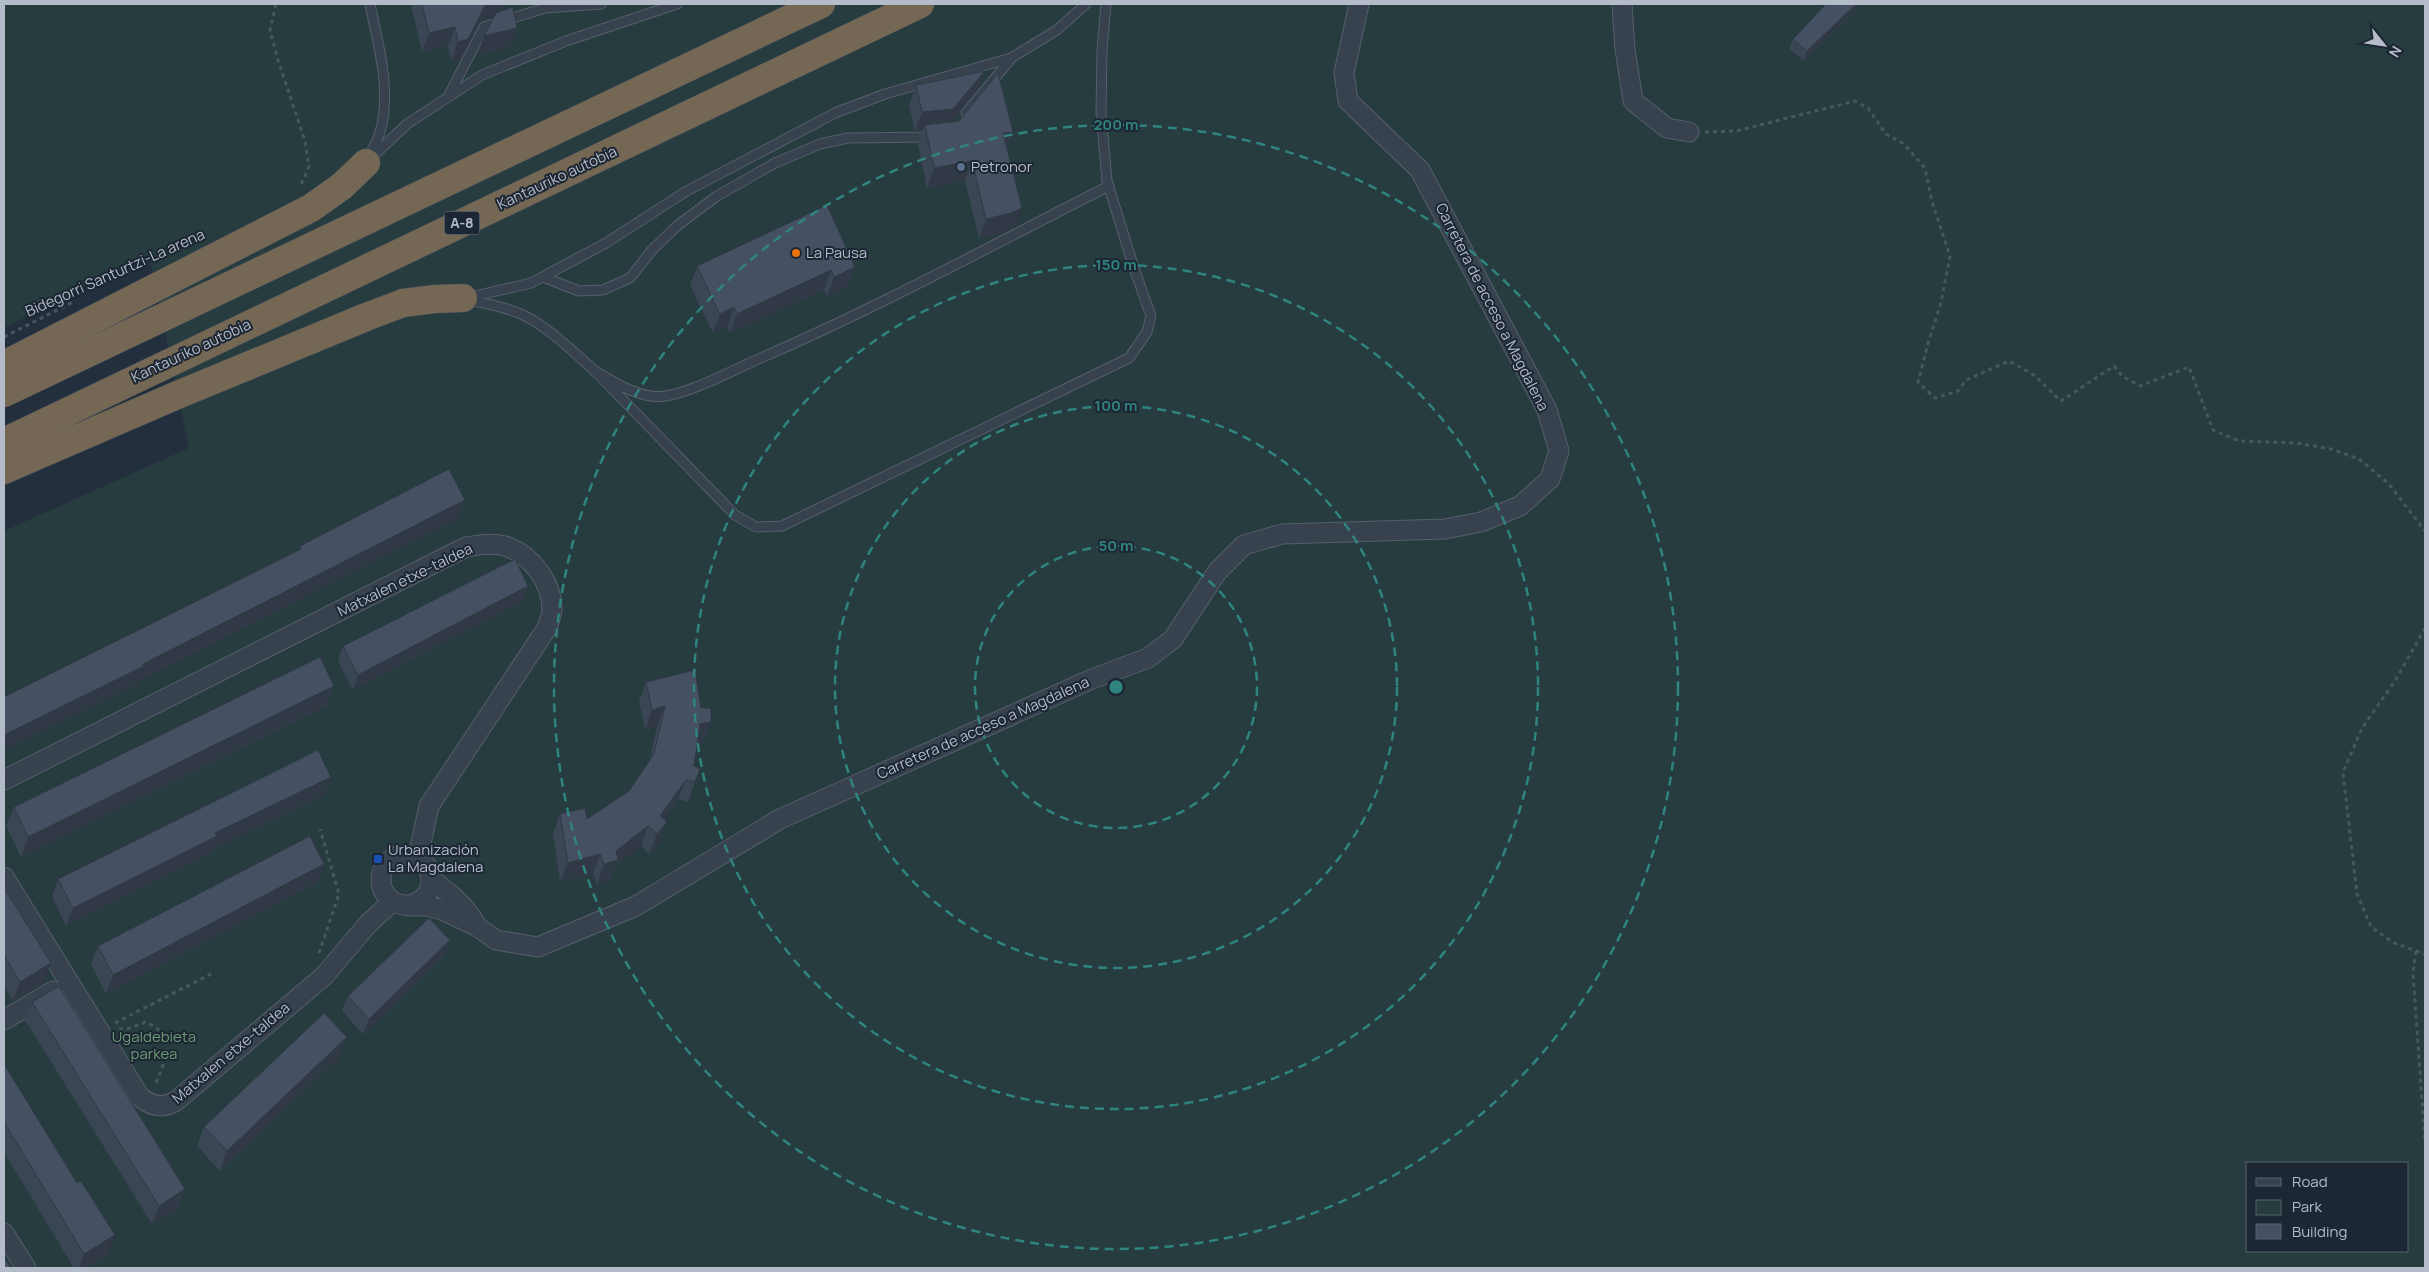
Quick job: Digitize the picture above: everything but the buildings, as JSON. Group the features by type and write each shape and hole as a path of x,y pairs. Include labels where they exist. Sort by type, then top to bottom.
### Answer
{"highway":[{"path":"4,393 820,4"},
{"name":"Kantauriko autobia","path":"4,442 920,4"},
{"path":"4,365 311,208 342,186 366,163"},
{"path":"4,470 148,407 403,303 463,298"}],"street":[{"name":"Carretera de acceso a Magdalena","path":"400,904 428,906 442,910 476,926 496,940 538,947 636,906 780,819 1092,679 1148,658 1173,639 1218,572 1244,546 1282,534 1446,529 1481,522 1520,506 1550,479 1559,451 1547,410 1420,170 1348,101 1344,73 1359,4"},
{"path":"1622,4 1625,49 1633,101 1667,128 1690,132"},
{"name":"Matxalen etxe-taldea","path":"4,780 466,547 492,544 508,547 527,558 542,575 549,589 552,610 547,628 429,806 418,857"},
{"path":"401,855 418,857 427,866 431,879 427,894 422,900 400,904 386,896 380,880 386,864 401,855"},
{"path":"4,877 98,1031 140,1097 147,1103"},
{"name":"Carretera de acceso a Magdalena","path":"431,879 450,893 470,914 476,926"},
{"name":"Matxalen etxe-taldea","path":"147,1103 156,1106 169,1106 176,1101 324,976 368,924 400,904"},
{"path":"4,1020 60,986"},
{"path":"4,1233 26,1268"}],"lane":[{"path":"366,163 380,132 384,101 381,58 370,4"},
{"path":"449,97 484,26 545,8 602,4"},
{"path":"366,163 407,124 482,76 506,64 566,41 678,4"},
{"path":"463,298 531,283 606,243 685,192 835,114 886,94 1011,58 1029,50 1057,30 1086,4"},
{"path":"463,298 496,305 521,314 547,330 595,370 736,515 756,527 782,526 1129,358 1147,332 1151,316 1109,186 1101,113 1102,51 1106,4"},
{"path":"961,119 1011,58"},
{"path":"543,277 579,291 603,290 630,278 652,250 678,225 717,196 776,163 820,144 848,138 940,136"},
{"path":"595,370 629,391 664,397 694,387 883,301 1109,186"}],"path":[{"path":"276,4 270,30 305,141 309,166 302,184 296,191"},
{"path":"1690,132 1736,131 1856,101 1868,108 1886,134 1904,144 1925,168 1932,202 1950,256 1942,303 1929,340 1918,382 1934,398 1958,391 1966,380 2010,361 2034,375 2061,400 2114,366 2122,376 2140,386 2189,367 2213,430 2239,441 2297,443 2331,449 2359,460 2389,484 2425,531"},
{"name":"Bidegorri Santurtzi-La arena","path":"4,337 65,305 82,300"},
{"path":"2425,628 2395,681 2362,728 2343,772 2358,894 2371,927 2394,943 2425,954"},
{"path":"320,830 339,894 314,965 324,976"},
{"path":"2416,951 2413,973 2425,1143"},
{"path":"98,1031 213,973"},
{"path":"98,1031 131,1028 145,1022 155,1026 164,1036 168,1043 165,1059 147,1103"}],"green space":[{"name":"Ugaldebieta parkea","path":"4,4 2425,4 2425,1268 4,1268 4,531 189,448 149,255 4,328"}],"place":[{"name":"Petronor","path":"961,167"},
{"name":"La Pausa","path":"796,253"},
{"name":"Urbanización La Magdalena","path":"378,859"}]}
